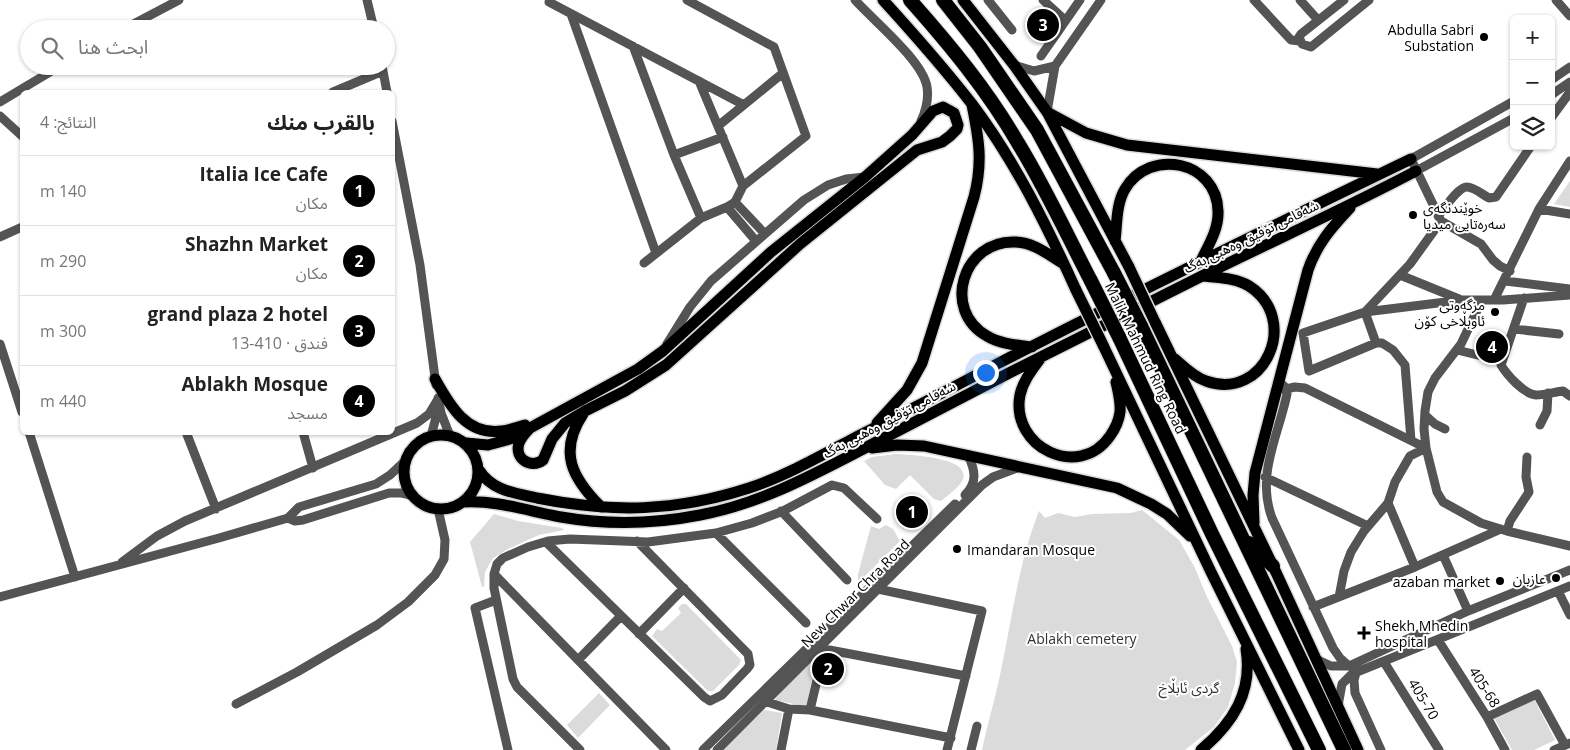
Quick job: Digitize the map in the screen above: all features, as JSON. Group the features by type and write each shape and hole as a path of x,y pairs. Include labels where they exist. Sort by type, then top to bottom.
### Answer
{"highway":[{"name":"Malik Mahmud Ring Road","path":"910,0 976,78 1018,143 1119,337 1212,534 1318,750"},
{"name":"Malik Mahmud Ring Road","path":"943,0 980,47 1037,130 1114,274 1141,326 1344,750"},
{"path":"1242,536 1273,566"}],"main road":[{"path":"883,0 917,37 972,105 1011,163 1039,213 1197,543 1299,750"},
{"path":"963,0 1048,112 1116,241 1255,528 1358,750"},
{"path":"872,429 907,390 922,363 972,206 978,184 980,155 972,105"},
{"path":"466,443 475,456 479,470 475,488 463,502 438,509 420,502 413,496 405,479 404,470 406,460 415,445 431,436 450,436 466,443 480,445 496,444 510,439 638,369 663,351 771,252 865,177 912,136 932,111 939,108 951,110 957,116 957,129 950,136 942,142 917,150 800,244 666,365 625,391 585,411 560,428 552,439 543,460 535,464 526,463 519,452 520,440 532,427"},
{"path":"1048,112 1086,133 1127,145 1378,174"},
{"name":"شەقامی تۆفیق وەهبی بەگ","path":"479,470 491,484 502,490 557,501 630,509 659,507 725,495 759,484 792,471 1032,346 1410,159"},
{"path":"1116,241 1119,203 1124,190 1132,179 1142,171 1155,165 1168,163 1182,165 1205,179 1212,188 1216,199 1218,221 1215,232 1201,261"},
{"name":"شەقامی تۆفیق وەهبی بەگ","path":"463,502 495,503 588,521 626,522 673,520 729,509 763,497 813,475 1042,356 1202,276 1355,203 1416,171"},
{"path":"1255,528 1254,495 1256,473 1282,385 1311,261 1329,230 1355,203"},
{"path":"1032,346 997,341 986,336 976,328 968,318 964,306 962,294 964,276 974,260 981,254 1006,242 1032,246 1064,264"},
{"path":"1171,356 1204,381 1227,384 1249,377 1266,360 1272,349 1275,337 1271,313 1255,290 1241,282 1202,276"},
{"path":"1042,356 1026,379 1020,396 1020,411 1024,428 1034,442 1047,452 1062,456 1078,456 1093,451 1106,442 1115,429 1120,412 1116,379 1111,361"},
{"path":"435,380 455,412 476,428 500,432 526,425 532,427"},
{"path":"585,411 575,426 570,443 571,460 576,477 585,492 601,507"},
{"path":"862,449 910,444 1116,488 1134,495 1167,514 1197,543"},
{"path":"1201,750 1219,735 1230,722 1238,707 1244,691 1247,674 1248,657 1245,640"}],"street":[{"path":"141,20 179,0"},
{"path":"367,0 372,20"},
{"path":"550,0 548,2 744,104"},
{"path":"644,263 701,218 731,204 742,186 806,136 774,47 687,0"},
{"path":"855,0 914,60 923,73 928,95 926,109 920,126"},
{"path":"988,0 1012,30"},
{"path":"1043,0 1065,20"},
{"path":"1041,56 1080,0"},
{"path":"1048,112 1055,66 1101,0"},
{"path":"1254,0 1291,40 1300,41 1302,44 1311,47 1369,0"},
{"path":"1300,0 1318,20"},
{"path":"1300,41 1301,34 1344,0"},
{"path":"1556,0 1570,16"},
{"path":"572,14 656,253"},
{"path":"633,46 674,155 701,218"},
{"path":"1014,65 1034,71 1055,66"},
{"path":"1555,77 1570,67"},
{"path":"718,126 783,73"},
{"path":"0,102 45,75"},
{"path":"336,90 367,75"},
{"path":"383,75 387,90"},
{"path":"699,80 742,186"},
{"path":"1555,92 1570,82"},
{"path":"1555,113 1570,92"},
{"name":"شەقامی تۆفیق وەهبی بەگ","path":"1410,159 1510,103"},
{"path":"0,116 20,134"},
{"name":"شەقامی تۆفیق وەهبی بەگ","path":"1416,171 1510,120"},
{"path":"395,136 420,265 438,402 450,436"},
{"path":"674,155 722,137"},
{"path":"1365,312 1410,264 1458,191 1469,186 1489,198 1496,197 1528,150"},
{"path":"1410,159 1439,218 1481,244 1493,260 1510,271"},
{"path":"1494,300 1539,209 1570,162"},
{"path":"663,351 690,307 704,289 756,241 804,200 820,189 846,179 865,177"},
{"path":"731,204 765,234"},
{"path":"731,204 756,241"},
{"path":"1539,209 1570,214"},
{"path":"0,237 20,228"},
{"path":"1400,274 1462,300"},
{"path":"1505,281 1570,289"},
{"path":"1411,440 1404,364 1393,350 1376,343 1309,371 1303,333 1365,312 1462,300 1570,295"},
{"path":"1524,298 1501,365 1507,376 1531,394 1538,395 1563,391 1570,396"},
{"path":"1482,300 1474,320 1457,350 1435,378 1428,392 1425,415 1426,448 1437,492 1443,502 1481,523 1570,546"},
{"path":"1365,312 1376,343"},
{"path":"1514,329 1559,334"},
{"path":"0,344 20,406"},
{"path":"1457,350 1502,361"},
{"path":"1348,666 1336,653 1313,607 1269,510 1265,494 1265,477 1286,397 1282,385 1305,388 1426,448"},
{"path":"1540,425 1547,411 1548,393"},
{"path":"431,436 436,421 438,402"},
{"path":"395,433 417,423 438,402"},
{"path":"1425,415 1435,424 1445,429"},
{"path":"30,435 75,577"},
{"path":"187,435 216,509"},
{"path":"304,435 313,468"},
{"path":"119,565 164,532 389,435"},
{"path":"1339,597 1344,571 1351,552 1368,526 1388,503 1395,482 1410,456 1426,448"},
{"name":"New Chwar Chra Road","path":"717,750 764,701 822,649 877,585 969,491 975,476 973,465 968,455"},
{"path":"1313,607 1504,530 1529,492 1526,478 1527,458"},
{"path":"0,597 288,518 299,507 376,484 390,475 406,460"},
{"name":"New Chwar Chra Road","path":"703,750 987,480 1020,466"},
{"path":"1265,477 1368,526"},
{"path":"580,750 517,687 513,679 496,600 494,574 497,564 502,558 528,547 546,542 570,539 648,542 716,533 781,511 828,487 836,485 844,488 877,519"},
{"path":"288,518 295,521 303,520 389,493 413,496"},
{"path":"1388,503 1415,567"},
{"path":"236,704 297,672 369,629 408,602 435,576 444,559 445,540 438,509"},
{"path":"781,511 847,580"},
{"path":"716,533 806,623"},
{"path":"546,542 707,700 715,699 722,695 747,669 750,665 749,656 637,542"},
{"path":"1443,555 1468,611"},
{"path":"1316,659 1331,666 1348,666 1468,611 1570,570"},
{"path":"494,574 666,750"},
{"path":"877,585 982,611 948,750"},
{"path":"1338,706 1342,684 1356,672 1570,586"},
{"path":"640,634 684,588"},
{"path":"1558,591 1570,615"},
{"path":"496,600 475,608 508,750"},
{"path":"578,660 621,616"},
{"name":"405-68","path":"1438,640 1506,750"},
{"path":"810,710 822,649 966,676"},
{"name":"405-70","path":"1384,662 1439,750"},
{"path":"1356,672 1354,680 1355,693 1381,750"},
{"path":"1487,717 1537,694 1567,744 1554,750"},
{"path":"764,701 789,709 810,710 951,738"},
{"path":"781,750 789,709"},
{"path":"971,750 977,726"}],"green space":[{"path":"1570,181 1570,207 1554,204"},
{"path":"896,454 949,462 958,466 963,472 963,479 957,488 941,501 934,499 910,475 896,489 885,485 864,461 872,457"},
{"path":"1142,510 1179,540 1195,568 1207,597 1232,646 1237,662 1235,683 1228,707 1214,727 1185,750 982,750 1026,551 1039,511 1045,518 1058,513 1075,517 1092,514 1131,513"},
{"path":"494,514 518,521 562,528 564,530 539,535 493,558 485,572 484,587 482,587 470,542"},
{"path":"886,525 893,529 900,541 858,583 858,574 871,526 879,529"},
{"path":"682,604 686,604 741,660 739,665 713,691 708,691 652,636 657,629 662,631 681,613 678,608"},
{"path":"811,661 815,662 807,705 775,700 776,698"},
{"path":"599,693 610,705 578,738 567,725"},
{"path":"1534,699 1555,740 1534,750 1512,750 1494,718"},
{"path":"764,710 782,713 776,750 722,750"}],"place":[{"name":"grand plaza 2 hotel","path":"1043,25"},
{"name":"Abdulla Sabri Substation","path":"1484,37"},
{"name":"خوێندنگەی سەرەتایی میدیا","path":"1413,215"},
{"name":"مزگەوتی ئاوبڵاخی کۆن","path":"1495,312"},
{"name":"Ablakh Mosque","path":"1492,347"},
{"name":"Italia Ice Cafe","path":"912,512"},
{"name":"Imandaran Mosque","path":"957,549"},
{"name":"عازبان","path":"1556,578"},
{"name":"azaban market","path":"1500,581"},
{"name":"Shekh Mhedin hospital","path":"1364,633"},
{"name":"Shazhn Market","path":"828,669"}],"park label":[{"name":"Ablakh cemetery","path":"1082,638"},
{"name":"گردی ئابڵاخ","path":"1189,687"}]}
